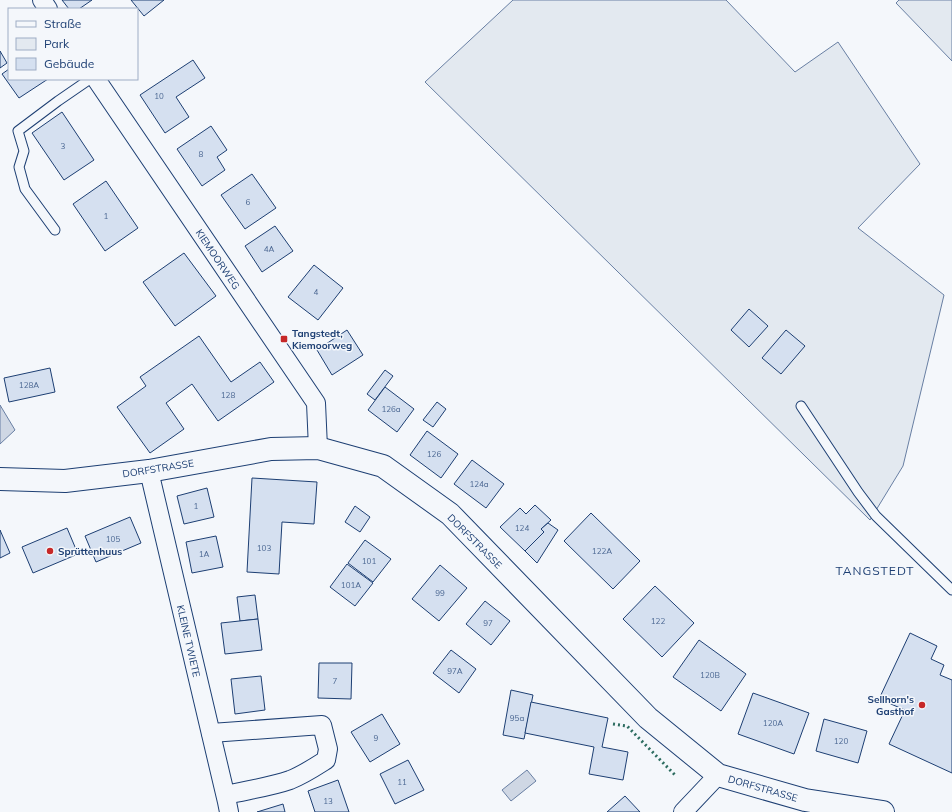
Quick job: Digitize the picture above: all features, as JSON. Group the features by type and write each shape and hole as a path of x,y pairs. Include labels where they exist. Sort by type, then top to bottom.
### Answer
{"main road":[{"name":"DORFSTRASSE","path":"0,479 64,481 149,471 271,449 318,448 383,466 450,514 648,718 718,774 805,800 883,812"}],"street":[{"name":"KIEMOORWEG","path":"97,80 316,403 318,448"},
{"name":"KLEINE TWIETE","path":"149,471 229,812"},
{"path":"211,733 322,725 328,749 326,760 312,769 291,779 226,795"},
{"path":"683,812 718,774"}],"lane":[{"path":"55,230 26,189 19,167 24,151 18,131 89,80"},
{"path":"801,406 858,492 876,516 952,590"}],"green space":[{"path":"513,0 726,0 795,72 838,42 920,164 858,228 944,295 903,466 870,520 425,82"},
{"path":"899,0 952,0 952,61 896,3"}],"shaded area":[{"path":"0,405 15,430 0,444"},
{"path":"527,770 536,781 511,801 502,790"}],"building":[{"path":"62,0 92,0 80,8 68,8"},
{"path":"131,0 164,0 144,16"},
{"path":"0,51 7,63 0,68"},
{"path":"193,60 205,78 176,97 189,117 165,133 140,95"},
{"path":"8,70 8,80 46,80 19,98 2,74"},
{"path":"62,112 94,160 64,180 32,133"},
{"path":"211,126 227,150 217,157 225,170 202,186 177,149"},
{"path":"252,174 276,208 245,229 221,195"},
{"path":"106,181 138,228 105,251 73,204"},
{"path":"275,226 293,251 262,272 245,246"},
{"path":"184,253 216,296 175,326 143,282"},
{"path":"314,265 343,288 318,320 288,297"},
{"path":"749,309 768,326 749,347 731,330"},
{"path":"347,330 363,355 332,375 317,350"},
{"path":"786,330 805,346 781,374 762,358"},
{"path":"199,336 231,382 260,362 274,382 218,421 192,384 166,403 184,429 150,453 117,407 146,386 140,377"},
{"path":"50,368 55,392 9,402 4,378"},
{"path":"385,370 393,376 375,400 367,394"},
{"path":"385,387 414,409 397,432 368,410"},
{"path":"437,402 446,409 433,427 423,420"},
{"path":"427,431 458,454 441,478 410,455"},
{"path":"472,460 504,484 486,508 454,484"},
{"path":"252,478 317,482 314,524 282,522 279,574 247,572"},
{"path":"207,488 214,517 184,524 177,496"},
{"path":"535,505 551,520 541,529 544,532 525,551 500,527 520,508 526,514"},
{"path":"355,506 370,517 360,532 345,522"},
{"path":"591,513 640,561 613,589 564,541"},
{"name":"Sprüttenhuus","path":"130,517 141,543 96,562 85,536"},
{"path":"548,523 558,530 537,563 525,551 544,532 541,529"},
{"name":"Sprüttenhuus","path":"67,528 78,554 33,573 22,547"},
{"path":"0,530 10,553 0,558"},
{"path":"216,536 223,567 192,573 186,542"},
{"path":"365,540 391,559 373,582 348,563"},
{"path":"347,564 373,583 355,606 330,587"},
{"path":"440,565 467,588 439,621 412,599"},
{"path":"655,586 694,623 662,657 623,619"},
{"path":"255,595 258,619 240,621 237,597"},
{"path":"485,601 510,621 491,645 466,624"},
{"path":"258,619 262,650 225,654 221,623"},
{"name":"Sellhorn's Gasthof","path":"910,633 937,646 931,659 944,665 940,675 952,680 952,773 889,744 905,710 879,699"},
{"path":"699,640 746,674 721,711 673,677"},
{"path":"451,650 476,669 459,693 433,673"},
{"path":"319,663 352,663 351,699 318,698"},
{"path":"261,676 265,710 235,714 231,679"},
{"path":"511,690 533,695 524,739 503,735"},
{"path":"753,693 809,713 794,754 738,734"},
{"path":"531,702 608,718 602,747 628,752 623,780 589,774 594,747 525,733"},
{"path":"382,714 400,744 370,762 351,732"},
{"path":"824,719 867,731 858,763 816,751"},
{"path":"408,760 424,790 395,804 380,774"},
{"path":"338,780 349,812 315,812 308,791"},
{"path":"625,796 640,812 607,812"},
{"path":"283,804 285,812 257,812"}],"hedge":[{"path":"613,724 627,726 675,775"}],"place":[{"name":"Tangstedt, Kiemoorweg","path":"284,339"},
{"name":"Sprüttenhuus","path":"50,551"},
{"name":"Sellhorn's Gasthof","path":"922,705"}],"district":[{"name":"TANGSTEDT","path":"875,571"}]}
